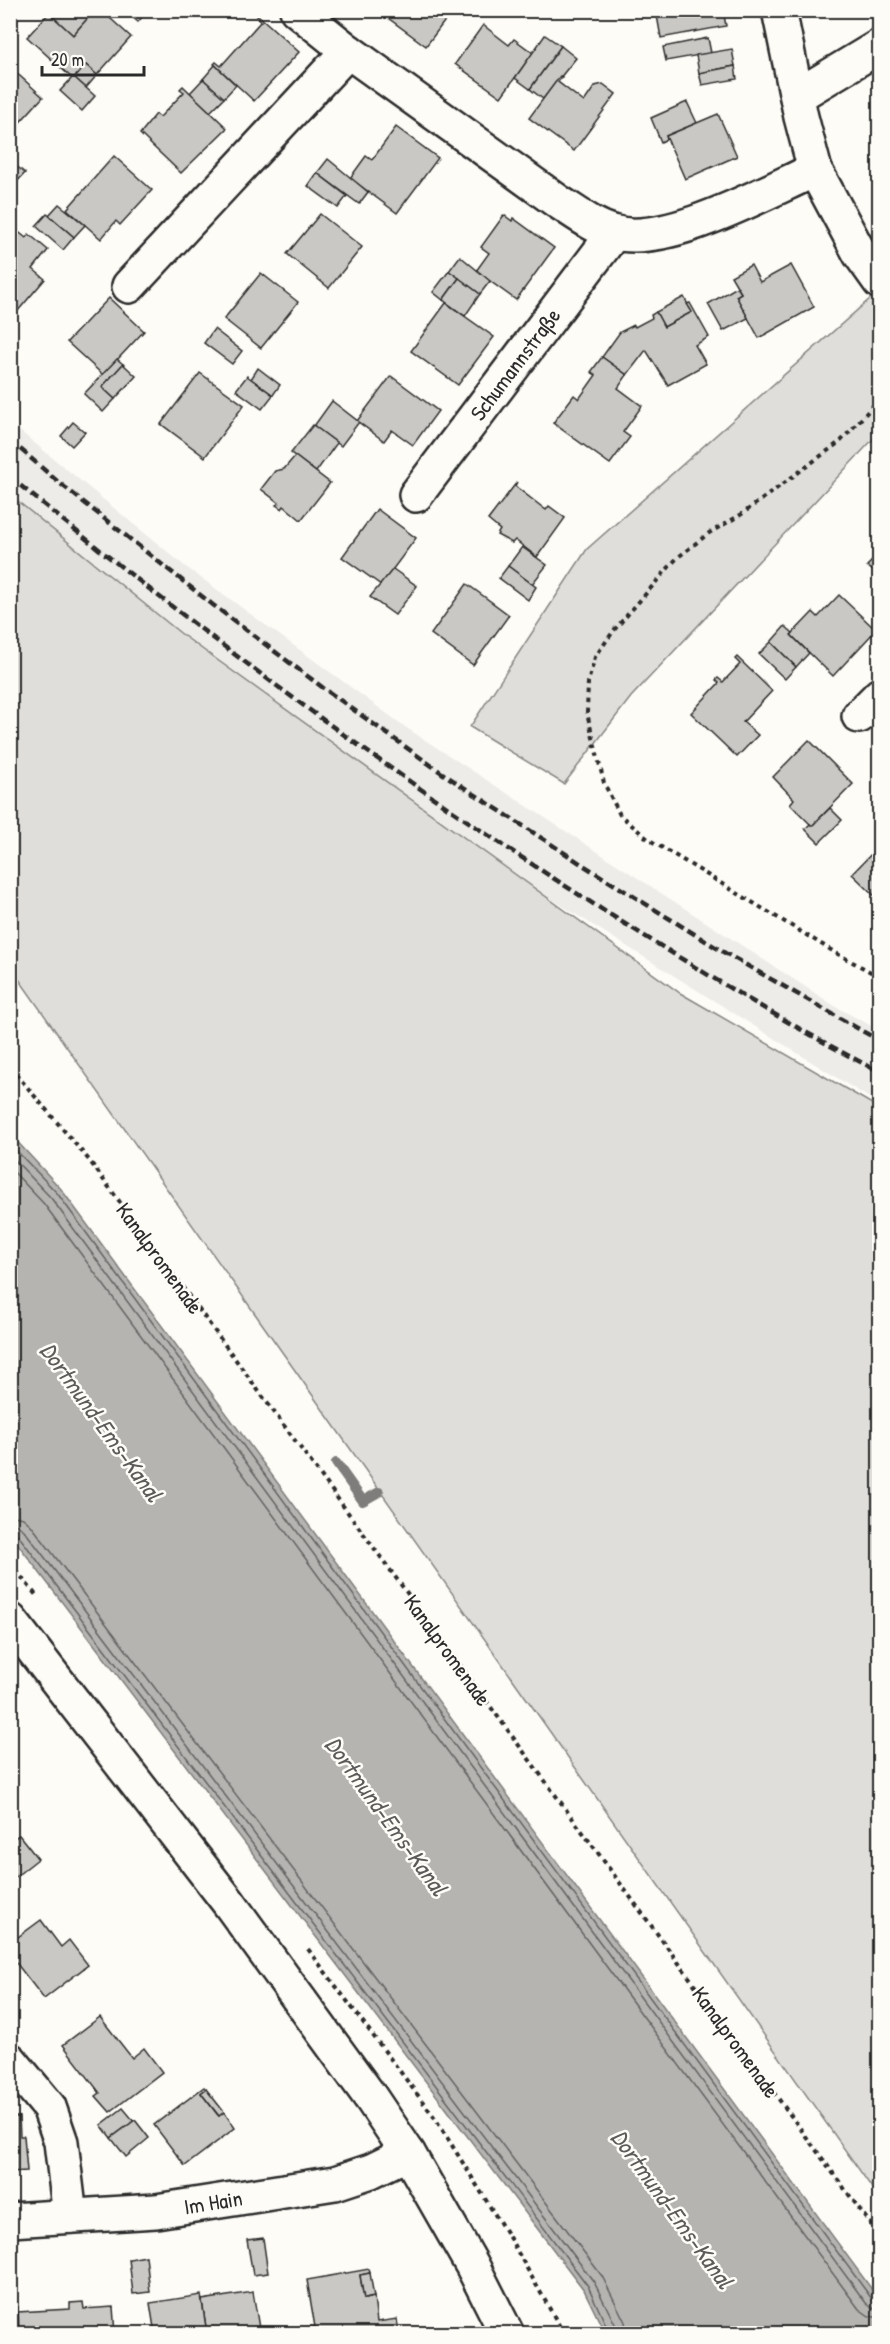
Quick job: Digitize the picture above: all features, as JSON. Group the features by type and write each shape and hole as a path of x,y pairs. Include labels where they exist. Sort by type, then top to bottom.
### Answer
{"street":[{"path":"297,10 348,51 566,207 614,233 643,236 698,222 815,170"},
{"path":"779,10 815,170 860,254 879,282"},
{"path":"797,96 879,46"},
{"path":"129,286 348,51"},
{"name":"Schumannstraße","path":"417,495 614,233"},
{"path":"10,1620 229,1903 371,2098 408,2153 507,2334"},
{"path":"10,2060 49,2108 62,2142 70,2216"},
{"name":"Im Hain","path":"10,2220 156,2211 334,2183 371,2171 408,2153"}],"path":[{"path":"879,398 841,441 742,514 709,533 677,558 615,629 595,657 588,682 587,713 604,783 620,815 648,839 879,977"},
{"name":"Kanalpromenade","path":"10,1068 88,1160 879,2237"}],"shaded area":[{"path":"879,291 879,433 631,697 564,784 470,727 587,549"},
{"path":"10,423 186,567 408,729 838,1008 879,1030 879,1104 548,897 184,636 11,495"},
{"path":"10,495 184,636 680,993 879,1108 879,2198 11,968"}],"water":[{"name":"Dortmund-Ems-Kanal","path":"11,1135 61,1189 879,2299 879,2333 605,2333 584,2290 11,1535"}],"building":[{"path":"51,10 95,10 73,35 49,13"},
{"path":"95,10 101,10 131,37 97,75 86,65 73,79 27,37 49,13 73,35"},
{"path":"124,10 148,10 138,22"},
{"path":"393,10 453,10 426,46 388,18"},
{"path":"656,10 723,10 726,26 661,38"},
{"path":"259,16 299,52 254,101 214,64 216,62 221,66 261,21 257,17"},
{"path":"483,25 509,45 514,39 533,53 501,97 455,64"},
{"path":"545,35 561,46 530,89 515,78"},
{"path":"708,38 711,53 666,61 663,47"},
{"path":"561,46 576,58 543,99 530,89"},
{"path":"732,49 735,66 699,73 696,55"},
{"path":"86,65 97,75 86,88 75,78"},
{"path":"215,65 236,85 224,98 203,79"},
{"path":"735,66 737,79 702,85 699,73"},
{"path":"10,67 43,97 10,133"},
{"path":"560,76 562,77 558,82 584,102 595,86 603,84 616,94 574,151 529,118"},
{"path":"72,78 75,78 95,96 82,111 60,91"},
{"path":"203,79 224,98 210,112 190,93"},
{"path":"183,86 227,128 181,173 140,134 156,114 160,117 184,92 180,89"},
{"path":"687,102 697,123 666,136 667,139 661,142 651,118"},
{"path":"718,114 737,156 685,179 666,136"},
{"path":"396,127 438,158 397,213 350,178 366,156 372,160"},
{"path":"114,156 152,190 120,225 116,221 101,239 67,209"},
{"path":"328,159 368,192 359,204 317,173"},
{"path":"10,161 25,173 14,185 10,182"},
{"path":"317,173 347,196 338,208 308,186"},
{"path":"59,204 85,225 74,237 49,215"},
{"path":"47,214 74,237 63,250 36,226"},
{"path":"320,214 362,247 329,288 287,254"},
{"path":"504,215 512,221 513,218 554,248 516,300 476,271 489,253 481,247"},
{"path":"10,225 26,238 29,234 48,250 33,269 45,279 11,319"},
{"path":"460,256 490,281 480,294 449,271"},
{"path":"751,265 760,282 791,265 814,307 759,338 736,296 741,293 731,276"},
{"path":"449,271 459,278 443,300 433,292"},
{"path":"261,273 298,302 261,348 224,319"},
{"path":"459,278 480,294 465,316 443,300"},
{"path":"737,287 741,293 736,296 748,318 723,331 708,304"},
{"path":"684,297 692,312 664,327 656,312"},
{"path":"109,298 144,331 103,375 67,342"},
{"path":"446,303 494,337 458,385 411,351"},
{"path":"690,303 709,337 695,345 706,364 668,385 646,350 627,375 602,357 620,332 652,318 651,315 656,312 664,327 692,312 687,304"},
{"path":"214,329 242,351 232,364 204,343"},
{"path":"602,357 627,375 618,388 642,406 623,432 630,437 610,464 553,423 574,395 579,399 596,375 591,372"},
{"path":"117,359 123,364 102,387 115,399 103,412 84,394"},
{"path":"123,364 136,376 115,399 102,387"},
{"path":"258,368 280,385 273,395 251,379"},
{"path":"200,373 244,405 205,457 161,424"},
{"path":"247,376 273,395 262,409 236,390"},
{"path":"391,376 438,411 413,445 392,430 384,441 357,421"},
{"path":"332,401 359,422 341,446 314,426"},
{"path":"73,422 85,432 72,446 61,436"},
{"path":"313,425 337,443 316,472 291,453"},
{"path":"295,456 330,483 301,520 284,506 282,509 276,505 279,503 261,489 275,471 284,469"},
{"path":"517,482 515,486 546,510 549,506 565,518 537,557 515,540 512,543 497,535 500,530 488,520"},
{"path":"377,509 416,538 381,585 342,557"},
{"path":"522,547 547,565 532,584 508,566"},
{"path":"880,553 880,577 867,566"},
{"path":"508,566 536,587 528,600 499,578"},
{"path":"393,569 417,586 395,615 370,597"},
{"path":"467,584 509,615 473,665 431,634"},
{"path":"839,595 876,630 833,676 791,635 813,612 818,617"},
{"path":"785,626 809,653 796,667 771,642"},
{"path":"771,642 796,667 785,679 759,654"},
{"path":"737,657 772,691 743,722 758,735 737,757 691,713 719,683 716,680 718,678 723,682 740,664 735,659"},
{"path":"809,740 853,784 812,826 790,804 794,799 773,777"},
{"path":"830,808 842,820 819,843 805,829 810,824 812,826"},
{"path":"880,846 880,901 852,874"},
{"path":"19,1835 38,1859 10,1881 10,1841"},
{"path":"41,1920 61,1947 69,1940 88,1965 44,1999 10,1955 10,1943"},
{"path":"100,2017 132,2058 144,2048 162,2072 110,2112 96,2096 100,2093 63,2045"},
{"path":"204,2087 206,2089 201,2093 219,2116 224,2112 235,2128 185,2166 154,2125"},
{"path":"206,2089 224,2112 219,2116 201,2093"},
{"path":"123,2108 134,2121 111,2138 101,2125"},
{"path":"10,2114 13,2114 13,2117 19,2117 20,2136 24,2136 27,2171 10,2172"},
{"path":"135,2120 149,2138 126,2157 111,2138"},
{"path":"263,2238 268,2273 253,2275 247,2240"},
{"path":"146,2256 150,2292 133,2294 129,2259"},
{"path":"369,2269 370,2273 360,2275 364,2299 374,2297 377,2322 397,2319 399,2334 306,2334 305,2328 315,2327 307,2280"},
{"path":"370,2273 374,2297 364,2299 360,2275"},
{"path":"253,2292 260,2334 207,2334 202,2300"},
{"path":"201,2295 207,2334 155,2334 150,2303"},
{"path":"83,2302 84,2309 113,2307 115,2334 19,2334 17,2312 70,2309 70,2303"},
{"path":"10,2307 18,2307 19,2334 10,2334"},
{"path":"305,2328 306,2334 279,2334 279,2332"}],"waterway":[{"path":"336,1463 363,1501 379,1492"}],"railway":[{"path":"10,440 57,481 213,605 442,773 583,865 725,953 880,1041"},
{"path":"10,477 230,651 305,707 458,814 535,866 679,957 778,1017 880,1072"}]}
